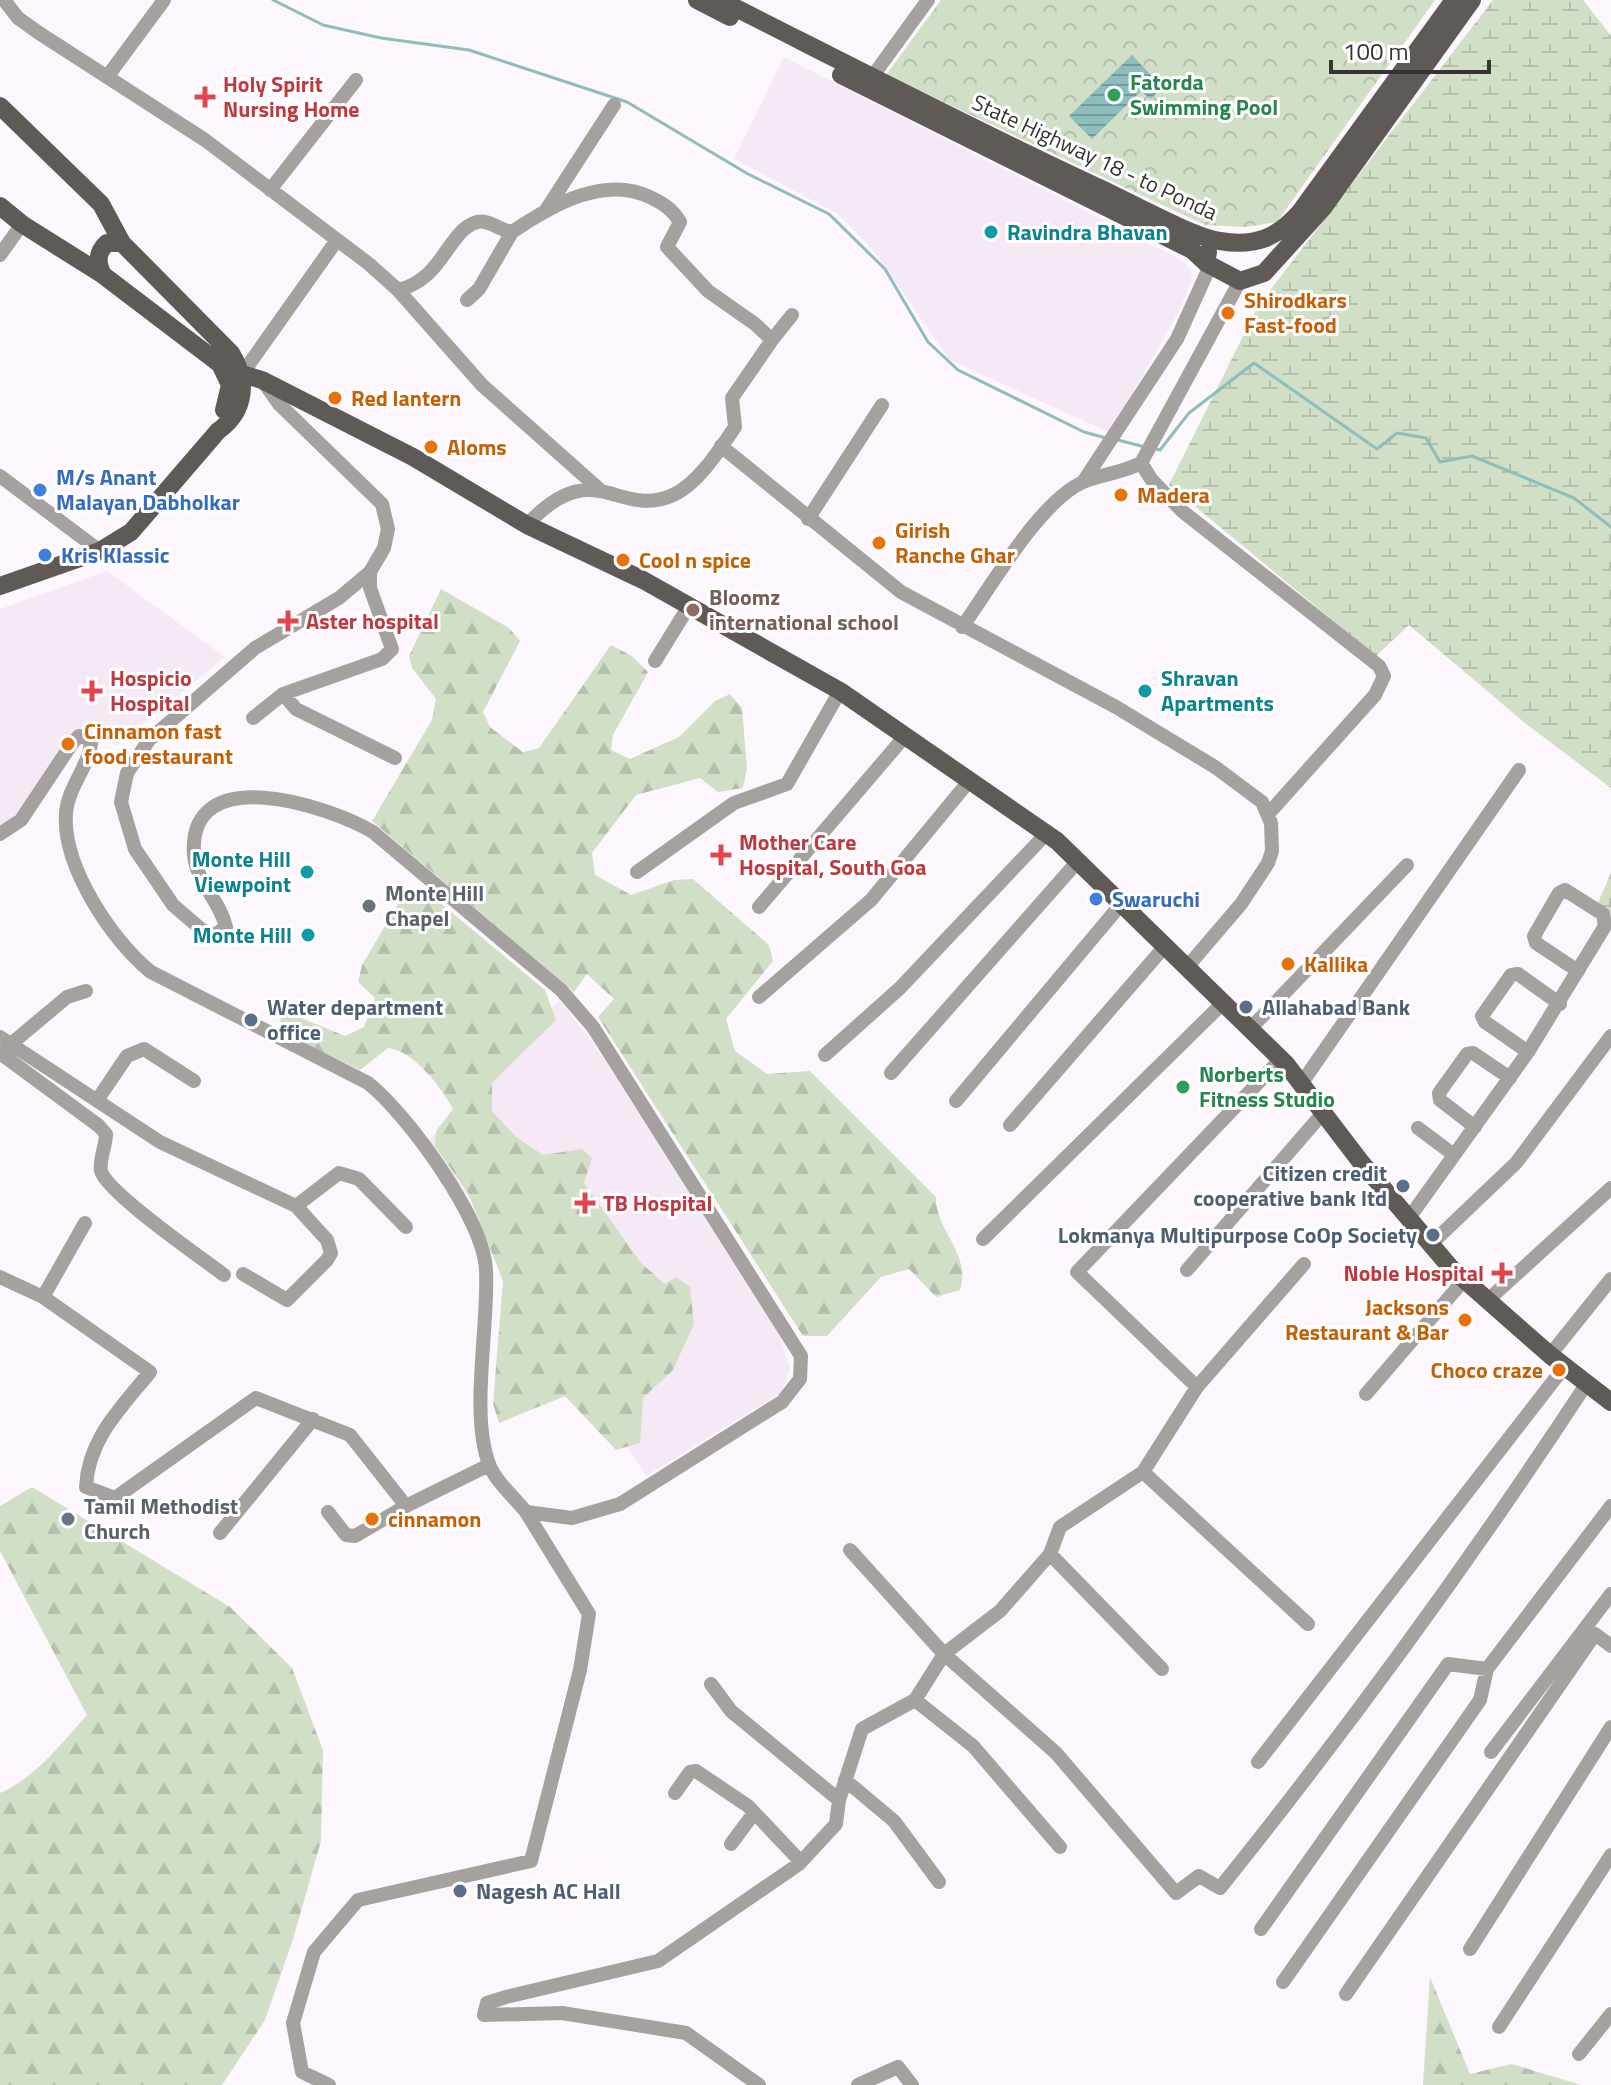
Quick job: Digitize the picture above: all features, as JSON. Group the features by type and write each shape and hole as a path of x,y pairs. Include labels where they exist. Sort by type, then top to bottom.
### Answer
{"main road":[{"name":"State Highway 18 - to Ponda","path":"697,0 868,82 1217,241 1239,243 1258,243 1283,231 1300,212 1454,0"},
{"name":"State Highway 18 - to Ponda","path":"720,0 868,82 1192,250 1208,265 1248,279"},
{"path":"1248,279 1264,273 1323,208 1472,0"},
{"path":"0,106 101,204 122,243 224,344 242,374 240,404 229,423 218,431 131,532 100,551 0,586"},
{"path":"0,206 22,224 103,275 220,364 227,374 230,395 218,431"},
{"path":"1208,265 1209,249 1217,241"},
{"path":"103,275 98,259 101,251 107,243 122,243"},
{"path":"1239,243 1259,260 1248,279"},
{"path":"242,374 262,380 413,457 527,525 643,580 840,691 1046,834 1188,966 1281,1059 1409,1218 1464,1280 1557,1361 1611,1402"}],"street":[{"path":"107,77 164,0"},
{"path":"868,82 928,0"},
{"path":"5,9 205,140 337,240 398,290 482,385 599,489"},
{"path":"270,190 356,80"},
{"path":"546,210 614,105"},
{"path":"467,300 479,289 512,232 546,210 620,187 636,190 674,212 680,222 668,242 673,255 708,291 772,340"},
{"path":"398,290 414,286 427,277 454,242 474,223 481,221 512,232"},
{"path":"0,255 22,224"},
{"path":"242,374 337,240"},
{"path":"962,627 1034,524 1054,502 1083,482 1115,437 1177,339 1208,265"},
{"path":"1083,482 1124,472 1148,453 1248,279"},
{"path":"527,525 561,497 586,488 641,499 673,496 686,487 735,427 732,398 792,315"},
{"path":"262,380 279,404 382,504 388,529 384,548 370,572 339,598 255,648 149,740 127,773 121,802 135,849 173,905 202,930 215,935 226,927 223,914 204,887 194,853 195,833 204,815 218,803 243,797 278,799 350,819 373,832 561,990 593,1027 801,1356 800,1379 782,1402 620,1504 572,1518 526,1512"},
{"path":"808,519 882,405"},
{"path":"721,446 901,592 962,627 1046,667 1164,736 1245,787 1269,813 1272,851 1264,871 1188,966"},
{"path":"1148,453 1151,479 1182,511 1379,666 1384,676 1375,695 1269,813"},
{"path":"0,476 100,551"},
{"path":"253,718 283,694 382,659 392,649 370,588 370,572"},
{"path":"655,661 689,606"},
{"path":"637,872 734,803 787,784 840,691"},
{"path":"283,694 296,709 395,758"},
{"path":"759,907 906,735"},
{"path":"0,834 21,820 73,742 79,736 87,738 91,744 90,755 72,790 66,813 68,837 94,906 123,946 151,972 368,1083 388,1099 459,1193 487,1266 482,1420 489,1465 526,1512 589,1614 580,1670 531,1861 358,1900 314,1952 293,2023 302,2072 329,2085"},
{"path":"1301,1084 1519,770"},
{"path":"759,997 871,900 970,780"},
{"path":"825,1055 900,988 1046,834"},
{"path":"891,1073 1078,861"},
{"path":"1250,1029 1407,865"},
{"path":"1409,1218 1560,1004 1606,920 1565,890 1559,893 1534,936 1536,943 1578,971"},
{"path":"956,1101 1122,903"},
{"path":"1010,1125 1166,945"},
{"path":"1528,1052 1485,1022 1482,1016 1511,975 1518,974 1560,1004"},
{"path":"4,1045 62,1001 86,991"},
{"path":"983,1239 1224,1002"},
{"path":"1431,1244 1516,1163 1611,1036"},
{"path":"4,1045 98,1099 160,1142 296,1206 327,1240 331,1253 327,1260 287,1300 243,1274"},
{"path":"4,1045 106,1134 101,1171 108,1184 157,1227 224,1275"},
{"path":"98,1099 127,1056 144,1049 194,1081"},
{"path":"1475,1127 1440,1100 1439,1093 1467,1054 1473,1053 1510,1078"},
{"path":"1197,1387 1077,1272 1281,1059"},
{"path":"1187,1270 1323,1113"},
{"path":"1418,1128 1454,1155"},
{"path":"296,1206 339,1173 359,1179 406,1227"},
{"path":"1488,1300 1611,1188"},
{"path":"43,1297 85,1223"},
{"path":"759,2085 686,2033 562,2013 484,2015 487,2003 658,1961 801,1862 836,1824 839,1800 862,1729 915,1700 944,1654 1000,1611 1050,1554 1060,1527 1143,1472 1197,1387 1304,1264"},
{"path":"0,1277 43,1297 150,1372 104,1428 87,1463 86,1487 115,1498 256,1398 350,1435 406,1506"},
{"path":"1258,1762 1557,1361 1611,1279"},
{"path":"1366,1394 1464,1280"},
{"path":"850,1550 944,1654 1056,1753 1176,1893 1199,1876 1220,1888 1393,1662 1523,1480 1587,1383"},
{"path":"220,1533 313,1419"},
{"path":"328,1512 346,1535 355,1536 406,1506 489,1465"},
{"path":"1143,1472 1308,1624"},
{"path":"1283,1982 1428,1769 1480,1700 1487,1669 1611,1506"},
{"path":"1050,1554 1162,1669"},
{"path":"1491,1752 1611,1594"},
{"path":"1346,1994 1595,1634 1611,1646"},
{"path":"1261,1929 1448,1664 1487,1669"},
{"path":"711,1684 731,1711 839,1800"},
{"path":"915,1700 973,1746 1060,1847"},
{"path":"1470,1949 1611,1727"},
{"path":"675,1793 690,1772 696,1771 754,1813 801,1862"},
{"path":"845,1780 894,1821 939,1882"},
{"path":"731,1844 754,1813"},
{"path":"1499,2027 1611,1855"},
{"path":"1579,2054 1611,2014"},
{"path":"858,2085 898,2067 912,2085"}],"shaded area":[{"name":"Ravindra Bhavan","path":"784,57 1182,260 1191,270 1192,281 1179,311 1110,433 950,360 873,250 838,214 734,159"},
{"name":"Hospicio Hospital","path":"107,571 225,657 116,746 94,725 81,729 24,817 0,831 0,609"},
{"name":"TB Hospital","path":"559,1000 594,1044 776,1324 790,1368 782,1392 646,1476 578,1371 517,1265 428,1141"}],"green space":[{"path":"941,0 1435,0 1277,222 1246,227 1205,225 886,75"},
{"path":"1493,0 1583,0 1611,36 1611,788 1525,723 1409,625 1376,656 1169,485 1258,306"},
{"path":"441,589 509,628 520,641 483,712 490,727 523,752 539,748 611,645 632,656 648,672 613,735 611,750 630,759 679,737 715,701 730,694 742,708 747,769 743,788 718,792 700,778 636,795 592,853 595,875 631,895 674,880 693,879 769,945 773,961 726,1019 735,1051 767,1074 810,1071 936,1197 941,1221 961,1265 960,1290 936,1297 909,1269 881,1277 827,1336 803,1336 598,1017 614,999 587,974 574,992 372,821 432,720 436,699 412,668 409,656"},
{"path":"1611,873 1611,929 1597,905"},
{"path":"407,889 426,891 545,990 556,1020 492,1083 492,1111 516,1137 543,1155 582,1149 592,1158 584,1183 641,1263 665,1284 676,1277 690,1287 694,1324 673,1370 643,1398 640,1443 616,1450 565,1396 499,1423 493,1404 503,1281 468,1193 435,1146 436,1131 453,1109 426,1071 398,1051 388,1048 360,1070 279,1031 281,1018 294,1015 345,1036 364,1027 375,998 358,982 362,965"},
{"path":"32,1487 230,1607 292,1668 323,1750 321,1841 293,1939 265,2020 222,2085 0,2085 0,1793 36,1769 87,1715 0,1551 0,1506"},
{"path":"1430,1977 1470,2074 1512,2064 1581,2085 1423,2085"}],"water":[{"name":"Fatorda Swimming Pool","path":"1132,55 1163,88 1150,99 1141,91 1092,139 1069,116"}],"waterway":[{"path":"273,0 323,25 381,38 469,50 627,102 748,174 829,214 885,269 928,342 958,370 1084,432 1106,438"},
{"path":"1153,448 1160,450 1189,413 1254,363 1377,449 1397,433 1426,438 1440,462 1472,456 1574,498 1611,527"},
{"path":"1118,440 1145,447"}],"place":[{"name":"Fatorda Swimming Pool","path":"1114,95"},
{"name":"Holy Spirit Nursing Home","path":"205,97"},
{"name":"Ravindra Bhavan","path":"991,232"},
{"name":"Shirodkars Fast-food","path":"1228,313"},
{"name":"Red lantern","path":"335,398"},
{"name":"Aloms","path":"431,447"},
{"name":"M/s Anant Malayan Dabholkar","path":"40,490"},
{"name":"Madera","path":"1121,495"},
{"name":"Girish Ranche Ghar","path":"879,543"},
{"name":"Kris Klassic","path":"45,555"},
{"name":"Cool n spice","path":"623,560"},
{"name":"Bloomz international school","path":"693,610"},
{"name":"Aster hospital","path":"288,621"},
{"name":"Hospicio Hospital","path":"92,691"},
{"name":"Shravan Apartments","path":"1145,691"},
{"name":"Cinnamon fast food restaurant","path":"68,744"},
{"name":"Mother Care Hospital, South Goa","path":"721,855"},
{"name":"Monte Hill Viewpoint","path":"307,872"},
{"name":"Swaruchi","path":"1096,899"},
{"name":"Monte Hill Chapel","path":"369,906"},
{"name":"Monte Hill","path":"308,935"},
{"name":"Kallika","path":"1288,964"},
{"name":"Allahabad Bank","path":"1246,1007"},
{"name":"Water department office","path":"251,1020"},
{"name":"Norberts Fitness Studio","path":"1183,1087"},
{"name":"Citizen credit cooperative bank ltd","path":"1403,1186"},
{"name":"TB Hospital","path":"585,1203"},
{"name":"Lokmanya Multipurpose CoOp Society","path":"1433,1235"},
{"name":"Noble Hospital","path":"1502,1273"},
{"name":"Jacksons Restaurant & Bar","path":"1465,1320"},
{"name":"Choco craze","path":"1559,1370"},
{"name":"Tamil Methodist Church","path":"68,1519"},
{"name":"cinnamon","path":"372,1519"},
{"name":"Nagesh AC Hall","path":"460,1891"}]}
